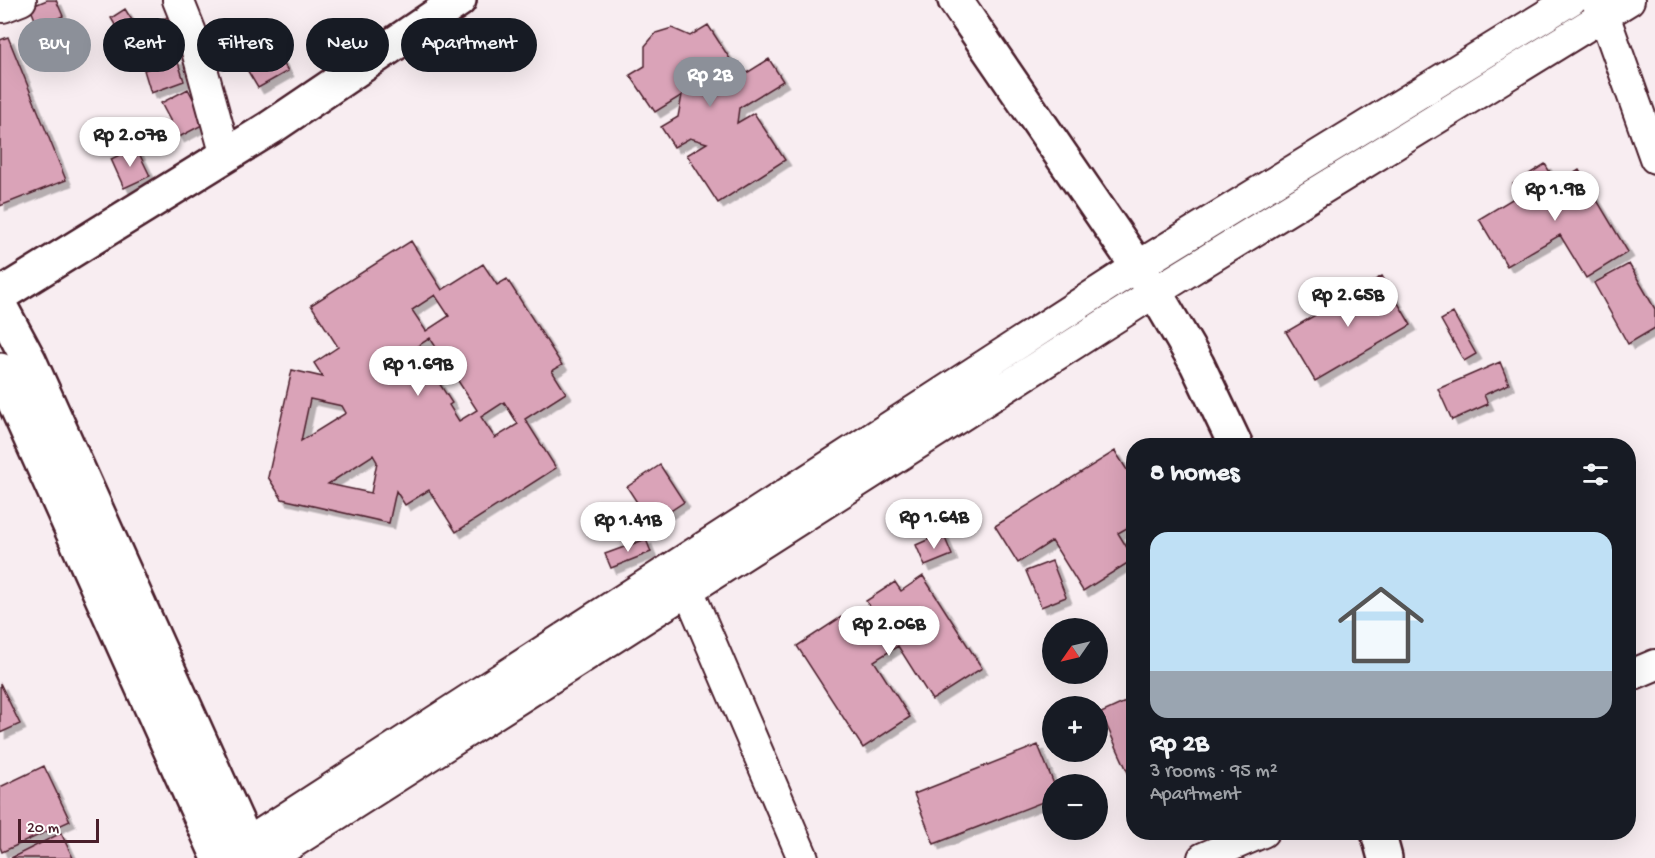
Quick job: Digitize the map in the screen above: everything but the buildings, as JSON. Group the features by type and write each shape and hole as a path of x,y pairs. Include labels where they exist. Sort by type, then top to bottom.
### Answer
{"main road":[{"path":"0,295 226,156 459,0"},
{"path":"955,0 1147,279 1197,364 1232,438"},
{"path":"0,306 29,360 242,855"},
{"path":"0,370 242,855"},
{"path":"1380,840 1385,858"}],"street":[{"path":"178,0 194,40 226,156"},
{"path":"242,855 688,592 1147,279 1570,0"},
{"path":"242,855 671,567 1147,279 1609,5 1655,158"},
{"path":"671,567 688,592 803,858"},
{"path":"1636,673 1655,665"},
{"path":"1203,858 1245,840"}]}
